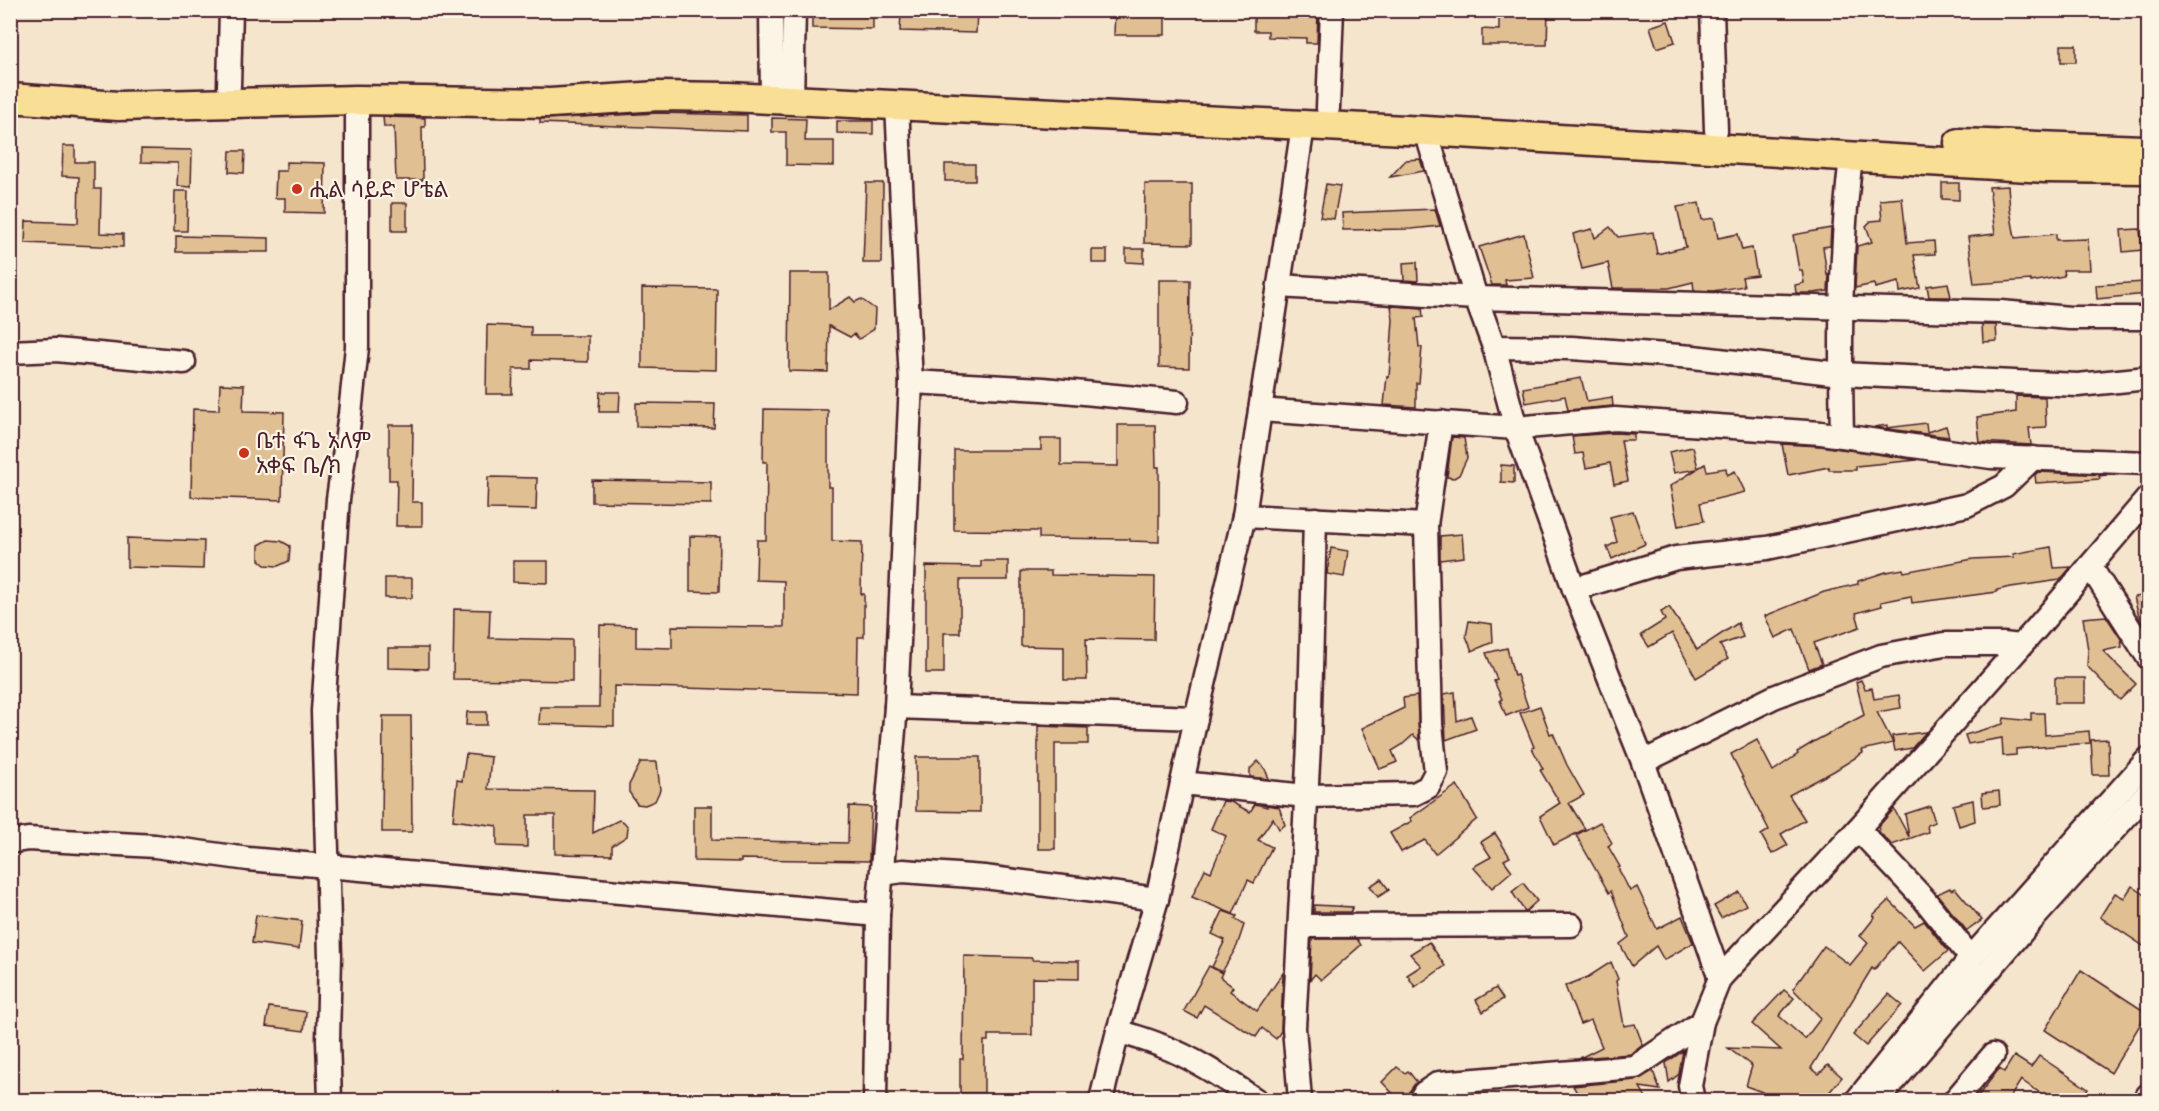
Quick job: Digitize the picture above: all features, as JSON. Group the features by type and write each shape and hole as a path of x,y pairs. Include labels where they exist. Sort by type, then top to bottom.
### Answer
{"main road":[{"path":"10,80 118,89 357,84 550,86 658,79 782,90 897,105 1426,131 2045,168 2148,170"},
{"path":"10,98 118,106 357,100 550,103 782,90 1328,108 1990,145 2148,150"}],"street":[{"path":"229,86 231,10"},
{"path":"771,10 782,90"},
{"path":"782,90 794,10"},
{"path":"1328,108 1332,10"},
{"path":"1712,10 1716,130"},
{"path":"330,1101 328,1040 330,956 323,711 338,500 357,347 357,100"},
{"path":"875,1101 878,915 896,707 911,381 897,105"},
{"path":"1101,1101 1118,1031 1157,899 1196,718 1244,516 1303,126"},
{"path":"1426,131 1476,298 1494,347 1516,428 1574,589 1643,762 1720,978"},
{"path":"1842,435 1841,309 1844,218 1851,157"},
{"path":"1279,286 1476,298 2001,312 2070,318 2148,318"},
{"path":"1494,347 1572,348 1841,374 2078,386 2148,378"},
{"path":"10,352 56,350 184,362"},
{"path":"911,381 1043,389 1177,402"},
{"path":"1260,410 1516,428 1615,418 1842,435 1991,457 2148,463"},
{"path":"1182,783 1306,796 1414,794 1428,787 1436,772 1431,725 1425,525 1441,422"},
{"path":"1574,589 1676,558 1705,553 1767,548 1967,505 2004,486 2033,458"},
{"path":"1694,1101 1690,1086 1702,1022 1720,978 1858,829 2148,498"},
{"path":"1244,516 1425,525"},
{"path":"1300,1101 1294,1028 1306,796 1315,519"},
{"path":"2090,566 2148,657"},
{"path":"1643,762 1774,697 1881,656 1944,644 2020,646"},
{"path":"896,707 1196,718"},
{"path":"1857,1101 1971,958 2148,759"},
{"path":"1878,1101 2033,919 2148,792"},
{"path":"1858,829 1924,899 1971,958"},
{"path":"10,842 39,840 155,846 248,860 878,915"},
{"path":"882,874 903,871 984,877 1157,899"},
{"path":"1300,926 1571,925"},
{"path":"1420,1101 1424,1093 1438,1083 1635,1067 1702,1022"},
{"path":"1118,1031 1164,1046 1223,1078 1256,1101"},
{"path":"1955,1101 1993,1055"},
{"path":"2145,1101 2148,1095"}],"building":[{"path":"812,10 861,11 861,15 873,16 873,29 812,28"},
{"path":"914,10 977,10 976,33 900,31 901,14 914,14"},
{"path":"1115,10 1130,10 1130,14 1165,15 1165,35 1114,35"},
{"path":"1254,10 1318,10 1317,43 1306,43 1306,38 1268,37 1268,31 1254,31"},
{"path":"1499,10 1548,10 1547,45 1482,45 1482,29 1499,30"},
{"path":"1668,21 1675,42 1657,48 1650,27"},
{"path":"2061,45 2076,45 2076,62 2061,62"},
{"path":"658,113 747,115 747,131 540,123 540,119"},
{"path":"383,117 425,118 425,127 422,127 423,180 396,180 394,127 384,127"},
{"path":"772,118 806,119 805,141 834,141 834,166 786,165 786,132 772,132"},
{"path":"837,121 873,121 873,134 837,133"},
{"path":"63,146 75,146 75,162 94,162 94,189 101,189 100,233 123,234 123,247 25,243 26,221 78,223 79,177 62,176"},
{"path":"141,149 192,150 191,187 177,186 178,163 141,162"},
{"path":"230,151 245,151 244,173 229,172"},
{"path":"1420,159 1424,171 1390,177 1406,160"},
{"path":"286,162 325,163 324,213 285,212 285,198 275,198 276,171 286,171"},
{"path":"945,164 975,164 975,181 945,181"},
{"path":"866,183 883,183 882,263 863,263"},
{"path":"1942,183 1959,183 1959,200 1942,199"},
{"path":"1145,184 1192,184 1192,244 1144,243"},
{"path":"1326,184 1340,186 1334,219 1320,217"},
{"path":"2008,186 2015,238 2056,234 2056,240 2088,239 2090,270 2063,270 2064,276 2031,282 2031,280 1974,284 1968,237 1995,234 1989,187"},
{"path":"175,191 188,191 187,231 174,231"},
{"path":"1902,198 1907,243 1934,241 1935,254 1914,255 1920,288 1900,292 1899,282 1875,288 1874,284 1855,288 1857,246 1872,242 1866,226 1871,221 1882,220 1880,200"},
{"path":"392,203 407,203 407,231 392,231"},
{"path":"1699,203 1702,220 1714,218 1718,238 1738,234 1742,250 1752,248 1757,275 1742,277 1744,286 1713,291 1694,290 1693,282 1669,288 1613,288 1608,263 1582,269 1573,234 1592,229 1595,238 1610,227 1618,237 1653,232 1657,254 1686,247 1677,207"},
{"path":"1435,209 1440,226 1411,229 1343,230 1342,213"},
{"path":"1831,228 1830,246 1823,247 1827,275 1829,274 1828,291 1796,293 1795,285 1804,283 1802,270 1799,270 1793,235"},
{"path":"2140,229 2142,250 2123,252 2121,230"},
{"path":"1524,234 1534,278 1505,280 1506,285 1492,285 1479,247"},
{"path":"176,236 269,238 269,252 176,252"},
{"path":"1126,249 1144,249 1144,263 1126,262"},
{"path":"1092,250 1107,250 1107,263 1092,263"},
{"path":"1417,262 1418,281 1404,280 1403,263"},
{"path":"790,273 829,273 829,310 850,297 855,302 861,299 875,309 874,329 859,339 854,334 850,337 829,326 828,372 789,371"},
{"path":"1159,280 1190,280 1189,368 1159,367"},
{"path":"2145,282 2146,294 2097,299 2096,285"},
{"path":"1948,283 1951,297 1929,297 1927,286"},
{"path":"642,288 717,289 716,370 642,368"},
{"path":"1391,306 1422,308 1423,317 1416,318 1419,347 1422,347 1419,383 1416,383 1416,407 1384,405 1387,376 1389,377 1393,320"},
{"path":"487,325 531,327 531,336 588,336 588,362 531,360 531,369 513,369 512,394 486,394"},
{"path":"1982,325 1996,325 1997,341 1983,342"},
{"path":"1581,378 1587,401 1612,397 1613,406 1568,410 1565,396 1526,403 1523,388"},
{"path":"220,384 244,385 243,411 284,412 282,500 191,497 193,409 219,410"},
{"path":"600,392 620,392 619,412 599,412"},
{"path":"2016,396 2045,397 2046,427 2029,428 2031,445 1980,442 1977,417 2016,412"},
{"path":"636,403 715,404 714,428 636,426"},
{"path":"764,409 828,410 828,487 832,487 832,541 862,542 861,594 864,594 864,637 858,637 857,693 614,686 614,726 539,724 540,707 599,707 600,625 636,626 636,647 672,648 672,626 784,627 784,581 756,580 757,540 766,540 767,462 763,462"},
{"path":"1926,423 1927,432 1946,426 1949,437 1874,427 1887,425 1887,428"},
{"path":"389,425 413,425 412,502 422,502 422,526 396,526 397,480 389,480"},
{"path":"1118,425 1155,425 1156,467 1159,467 1159,542 1130,541 1130,539 1039,538 1039,531 954,530 954,450 1041,450 1041,439 1061,439 1061,465 1118,466"},
{"path":"1634,434 1634,440 1621,440 1628,481 1614,484 1610,463 1586,468 1583,453 1575,454 1572,436"},
{"path":"1452,437 1464,438 1467,458 1459,475 1454,478 1447,477"},
{"path":"1782,444 1820,446 1917,460 1856,466 1856,470 1829,470 1829,467 1788,475"},
{"path":"1693,447 1698,468 1705,464 1707,471 1726,468 1727,475 1735,471 1745,492 1700,503 1704,521 1678,526 1670,486 1697,469 1674,473 1669,452"},
{"path":"1501,465 1514,466 1514,483 1501,482"},
{"path":"2038,472 2107,475 2099,476 2100,479 2036,483 2035,475"},
{"path":"488,477 537,478 536,510 487,509"},
{"path":"592,480 711,482 711,504 592,502"},
{"path":"1633,511 1645,544 1612,559 1607,547 1617,542 1610,517"},
{"path":"1462,534 1464,557 1440,560 1440,536"},
{"path":"690,536 720,537 719,592 690,591"},
{"path":"127,538 204,541 203,569 127,567"},
{"path":"268,540 281,541 290,546 289,561 278,566 265,565 259,560 259,545"},
{"path":"2051,547 2054,568 2071,567 2060,580 2011,587 1997,590 1997,592 1912,603 1911,596 1881,602 1882,606 1856,613 1860,627 1814,643 1822,664 1809,669 1794,629 1775,638 1765,616 1824,592 1858,584 1858,581 1886,572 1903,569 1904,572 1973,559 2014,557 2013,554"},
{"path":"1331,548 1348,551 1344,577 1327,574"},
{"path":"513,561 548,561 548,583 513,582"},
{"path":"981,561 1008,561 1008,580 960,580 960,633 944,633 944,673 926,673 926,566 981,567"},
{"path":"1021,571 1051,571 1051,575 1155,577 1154,640 1086,639 1087,680 1064,680 1064,647 1021,646"},
{"path":"385,578 412,578 412,598 385,598"},
{"path":"2148,595 2148,633 2140,620 2134,597"},
{"path":"1669,607 1697,650 1738,623 1743,637 1720,645 1728,659 1696,678 1672,633 1649,647 1641,635 1665,620 1661,612"},
{"path":"454,609 490,610 489,638 572,640 572,681 453,679"},
{"path":"2106,616 2121,639 2122,647 2103,651 2136,684 2120,700 2087,666 2088,650 2083,618"},
{"path":"1469,621 1492,624 1493,642 1472,651 1466,636"},
{"path":"388,648 428,648 428,669 388,668"},
{"path":"1507,648 1514,676 1517,675 1528,707 1506,716 1494,681 1497,680 1486,653"},
{"path":"2055,678 2085,678 2085,703 2055,703"},
{"path":"1861,680 1865,689 1872,688 1874,699 1899,695 1901,708 1877,712 1893,743 1862,750 1863,753 1834,771 1789,795 1805,820 1781,834 1788,845 1772,854 1761,835 1769,830 1731,754 1757,740 1773,771 1798,754 1797,752 1864,715 1856,682"},
{"path":"1455,692 1457,721 1471,716 1476,729 1446,740 1444,694"},
{"path":"1417,696 1419,740 1413,735 1392,751 1397,762 1380,769 1362,728 1404,708 1403,698"},
{"path":"1540,706 1550,734 1553,733 1584,795 1569,803 1585,829 1554,845 1540,816 1560,803 1540,770 1543,769 1532,748 1534,747 1520,713"},
{"path":"467,712 487,712 487,725 466,725"},
{"path":"2031,713 2044,713 2045,735 2089,731 2090,743 2016,749 2016,755 2003,756 2002,738 1968,744 1965,735 2003,724 2004,718 2031,721"},
{"path":"383,716 411,716 412,832 382,832"},
{"path":"1038,726 1088,728 1088,744 1055,744 1055,849 1038,849"},
{"path":"1926,732 1912,748 1895,751 1892,736"},
{"path":"2108,739 2109,775 2093,775 2091,740"},
{"path":"466,754 491,757 488,789 594,790 593,833 619,820 628,827 627,836 612,846 612,855 555,854 555,815 527,815 527,847 497,846 497,826 453,820 457,780 462,781"},
{"path":"916,757 980,757 980,812 916,811"},
{"path":"1258,761 1265,769 1269,779 1250,777 1250,769"},
{"path":"641,762 657,762 660,790 655,801 645,805 637,804 629,792 629,785"},
{"path":"1457,785 1477,819 1435,854 1425,840 1401,852 1390,833 1412,821 1410,818"},
{"path":"1999,791 2000,805 1983,807 1982,793"},
{"path":"1973,800 1975,821 1959,826 1953,805"},
{"path":"1223,801 1231,802 1250,812 1255,804 1279,807 1285,825 1279,829 1273,818 1258,840 1272,847 1254,883 1248,880 1233,914 1192,897 1205,869 1211,872 1226,836 1211,829"},
{"path":"694,806 712,806 712,840 848,843 849,806 871,807 869,861 741,859 741,862 694,861"},
{"path":"1930,806 1935,822 1927,825 1928,832 1892,845 1880,833 1878,827 1894,809 1909,837 1905,814"},
{"path":"1600,822 1612,843 1608,846 1630,891 1637,887 1657,929 1682,916 1693,943 1664,960 1656,946 1632,966 1620,944 1629,937 1611,891 1609,893 1576,835"},
{"path":"1495,833 1510,857 1504,860 1512,871 1492,888 1473,867 1491,857 1481,842"},
{"path":"1381,879 1389,890 1378,897 1370,886"},
{"path":"1523,883 1537,901 1525,912 1512,892"},
{"path":"2132,886 2148,897 2148,949 2100,917 2115,893 2124,898"},
{"path":"1950,888 1951,890 1955,888 1982,920 1967,931 1937,894"},
{"path":"1739,892 1746,905 1721,918 1714,906"},
{"path":"1889,900 1915,926 1924,921 1948,951 1925,971 1898,942 1874,970 1872,968 1811,1068 1819,1074 1828,1065 1842,1077 1822,1101 1757,1101 1762,1092 1746,1086 1752,1066 1728,1048 1781,1050 1752,1024 1784,990 1794,998 1779,1016 1805,1039 1821,1018 1793,989 1824,946 1850,965 1868,943 1860,936 1875,917 1873,915"},
{"path":"1314,905 1353,907 1350,912 1314,912"},
{"path":"1223,911 1237,916 1235,919 1244,925 1237,946 1222,972 1212,967 1225,940 1212,934"},
{"path":"256,915 302,921 299,949 252,943"},
{"path":"1312,939 1357,939 1361,945 1321,980 1315,974 1310,980"},
{"path":"1429,942 1445,966 1415,987 1407,975 1421,966 1410,954"},
{"path":"964,956 1079,961 1079,979 1032,978 1032,1035 988,1035 988,1041 984,1041 984,1093 960,1093 960,1059 963,1059"},
{"path":"1611,962 1618,979 1616,981 1624,1026 1635,1024 1643,1045 1630,1054 1580,1058 1602,1047 1591,1020 1580,1024 1565,986 1588,977"},
{"path":"1209,966 1222,973 1220,977 1233,987 1230,991 1257,1011 1283,973 1281,1031 1276,1039 1262,1028 1256,1037 1204,1005 1197,1018 1184,1011"},
{"path":"2081,970 2147,1013 2111,1073 2045,1030"},
{"path":"1496,988 1503,999 1483,1012 1476,1000"},
{"path":"1889,994 1902,1005 1866,1046 1853,1035"},
{"path":"269,1007 306,1012 304,1031 266,1026"},
{"path":"1683,1051 1679,1074 1669,1082 1666,1063"},
{"path":"2014,1056 2031,1067 2039,1056 2088,1089 2081,1101 2052,1101 2021,1080 2008,1101 1974,1101 1999,1069 2004,1072"},
{"path":"1397,1067 1405,1073 1408,1071 1417,1082 1408,1093 1407,1101 1400,1101 1382,1082"},
{"path":"1653,1071 1660,1090 1640,1087 1648,1101 1582,1101 1573,1086 1636,1080"}],"place":[{"name":"ሒል ሳይድ ሆቴል","path":"297,189"},
{"name":"ቤተ ፋጌ አለም አቀፍ ቤ/ክ","path":"244,453"}]}
